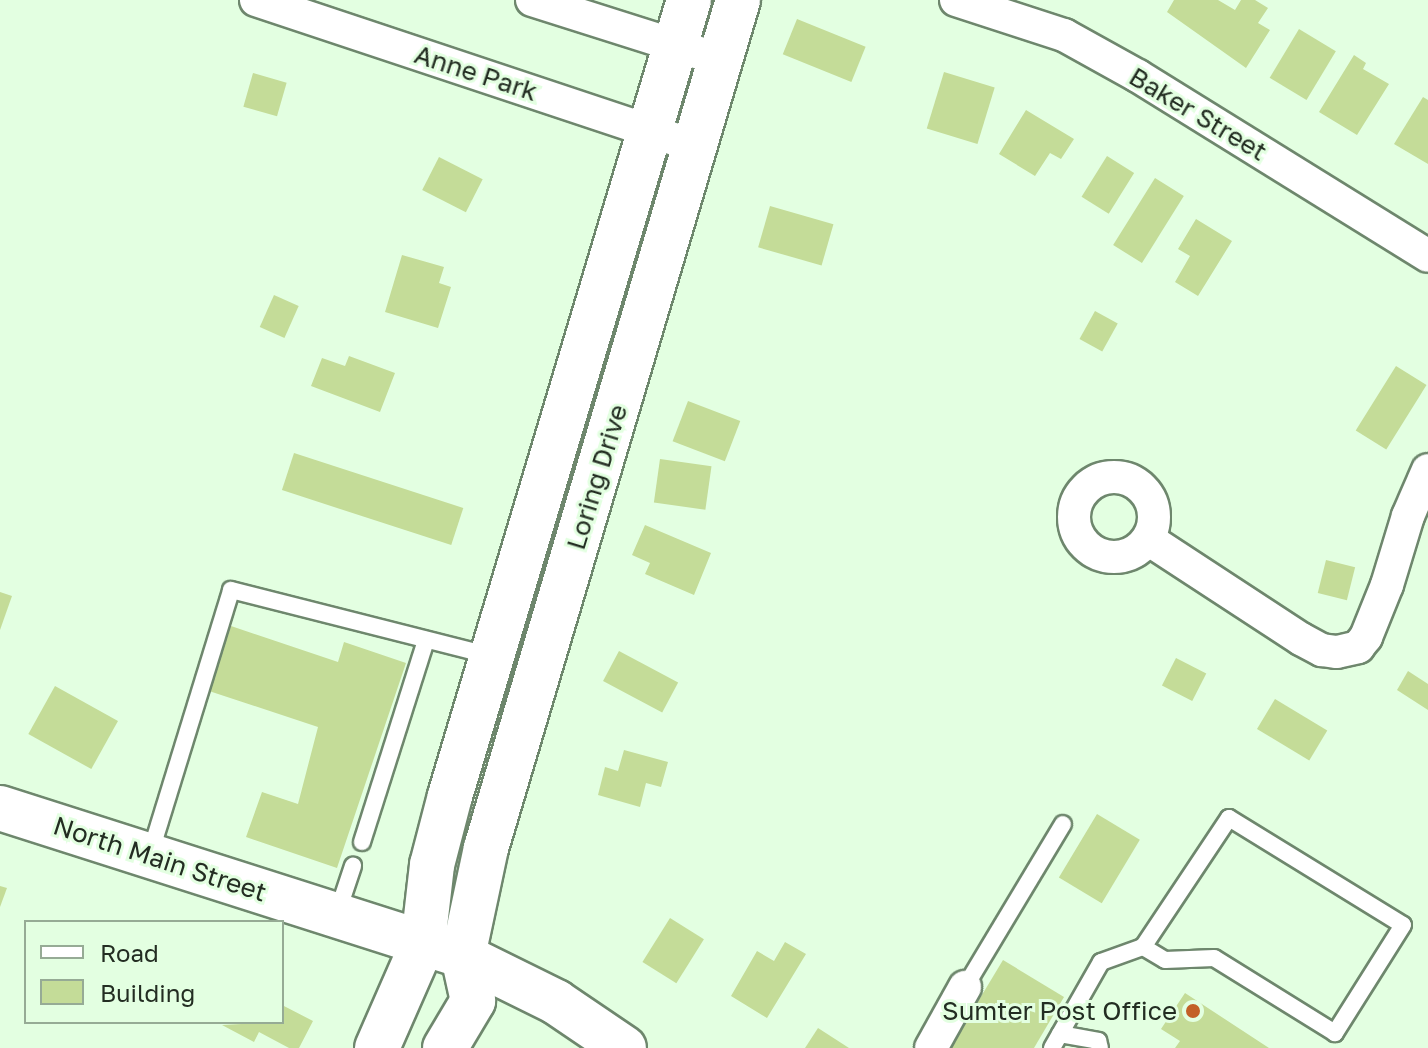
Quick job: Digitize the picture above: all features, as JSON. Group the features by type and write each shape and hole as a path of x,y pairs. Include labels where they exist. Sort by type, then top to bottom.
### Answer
{"street":[{"name":"Anne Park","path":"256,0 695,146"},
{"path":"532,0 721,60"},
{"name":"Loring Drive","path":"443,949 432,865 689,0"},
{"name":"Loring Drive","path":"443,949 486,848 738,0"},
{"name":"Baker Street","path":"956,0 1064,35 1138,76 1428,256"},
{"path":"1148,539 1311,644 1337,652 1358,647 1366,637 1387,585 1408,516 1428,470"},
{"name":"North Main Street","path":"0,808 443,949 556,1002 601,1038"},
{"path":"377,1048 443,949 473,1001 456,1044"},
{"path":"931,1048 965,987"}],"lane":[{"path":"150,856 231,590 493,657"},
{"path":"362,842 426,640"},
{"path":"1100,1048 1098,1041 1056,1041 1101,962 1143,947 1229,818 1403,925 1335,1033 1214,958 1165,960 1143,947"},
{"path":"965,987 1063,824"},
{"path":"336,915 353,866"}],"building":[{"path":"1174,0 1218,0 1235,10 1241,0 1255,0 1268,8 1258,23 1270,30 1246,68 1167,12"},
{"path":"797,19 866,47 851,82 783,54"},
{"path":"1299,29 1336,51 1307,100 1270,78"},
{"path":"1354,55 1366,63 1363,69 1389,84 1357,135 1319,112"},
{"path":"944,72 995,87 977,144 927,128"},
{"path":"253,73 287,83 277,116 243,107"},
{"path":"1423,97 1428,100 1428,164 1394,144"},
{"path":"1026,110 1074,139 1061,159 1050,153 1035,176 999,154"},
{"path":"1107,156 1134,173 1109,214 1082,197"},
{"path":"439,157 483,179 466,212 422,190"},
{"path":"1155,178 1184,196 1142,263 1113,245"},
{"path":"770,206 833,224 822,266 758,247"},
{"path":"1196,219 1232,241 1198,296 1175,282 1190,256 1178,249"},
{"path":"402,255 444,267 439,283 451,287 438,328 385,312"},
{"path":"274,295 299,306 284,338 260,327"},
{"path":"1095,311 1118,324 1102,352 1079,339"},
{"path":"349,356 395,373 380,412 311,386 322,358 345,366"},
{"path":"1396,366 1427,385 1386,450 1356,430"},
{"path":"688,401 740,421 725,461 673,441"},
{"path":"294,453 463,508 451,545 282,490"},
{"path":"660,459 711,466 705,510 654,503"},
{"path":"645,525 711,553 694,595 645,574 650,563 632,555"},
{"path":"1326,560 1355,567 1347,600 1318,593"},
{"path":"0,592 12,596 0,630"},
{"path":"231,626 338,662 344,642 406,663 337,868 246,837 262,792 298,804 318,727 209,691"},
{"path":"619,651 678,682 662,712 603,681"},
{"path":"1176,658 1206,673 1192,701 1162,686"},
{"path":"1408,671 1428,684 1428,710 1397,690"},
{"path":"55,686 118,721 91,769 28,734"},
{"path":"1275,699 1327,730 1309,760 1257,729"},
{"path":"624,750 668,762 661,787 646,783 640,807 598,795 605,767 618,771"},
{"path":"1097,814 1140,840 1102,903 1059,877"},
{"path":"0,886 7,888 0,907"},
{"path":"670,918 704,939 676,983 642,962"},
{"path":"785,942 806,954 767,1018 731,996 757,951 774,961"},
{"path":"1003,960 1064,997 1034,1048 950,1048"},
{"name":"Sumter Post Office","path":"1185,993 1269,1048 1175,1048 1180,1041 1161,1029"},
{"path":"284,1006 313,1021 299,1048 289,1048 259,1032 254,1042 222,1025 284,1024"},
{"path":"818,1028 849,1048 805,1048"}],"place":[{"name":"Sumter Post Office","path":"1193,1011"}]}
